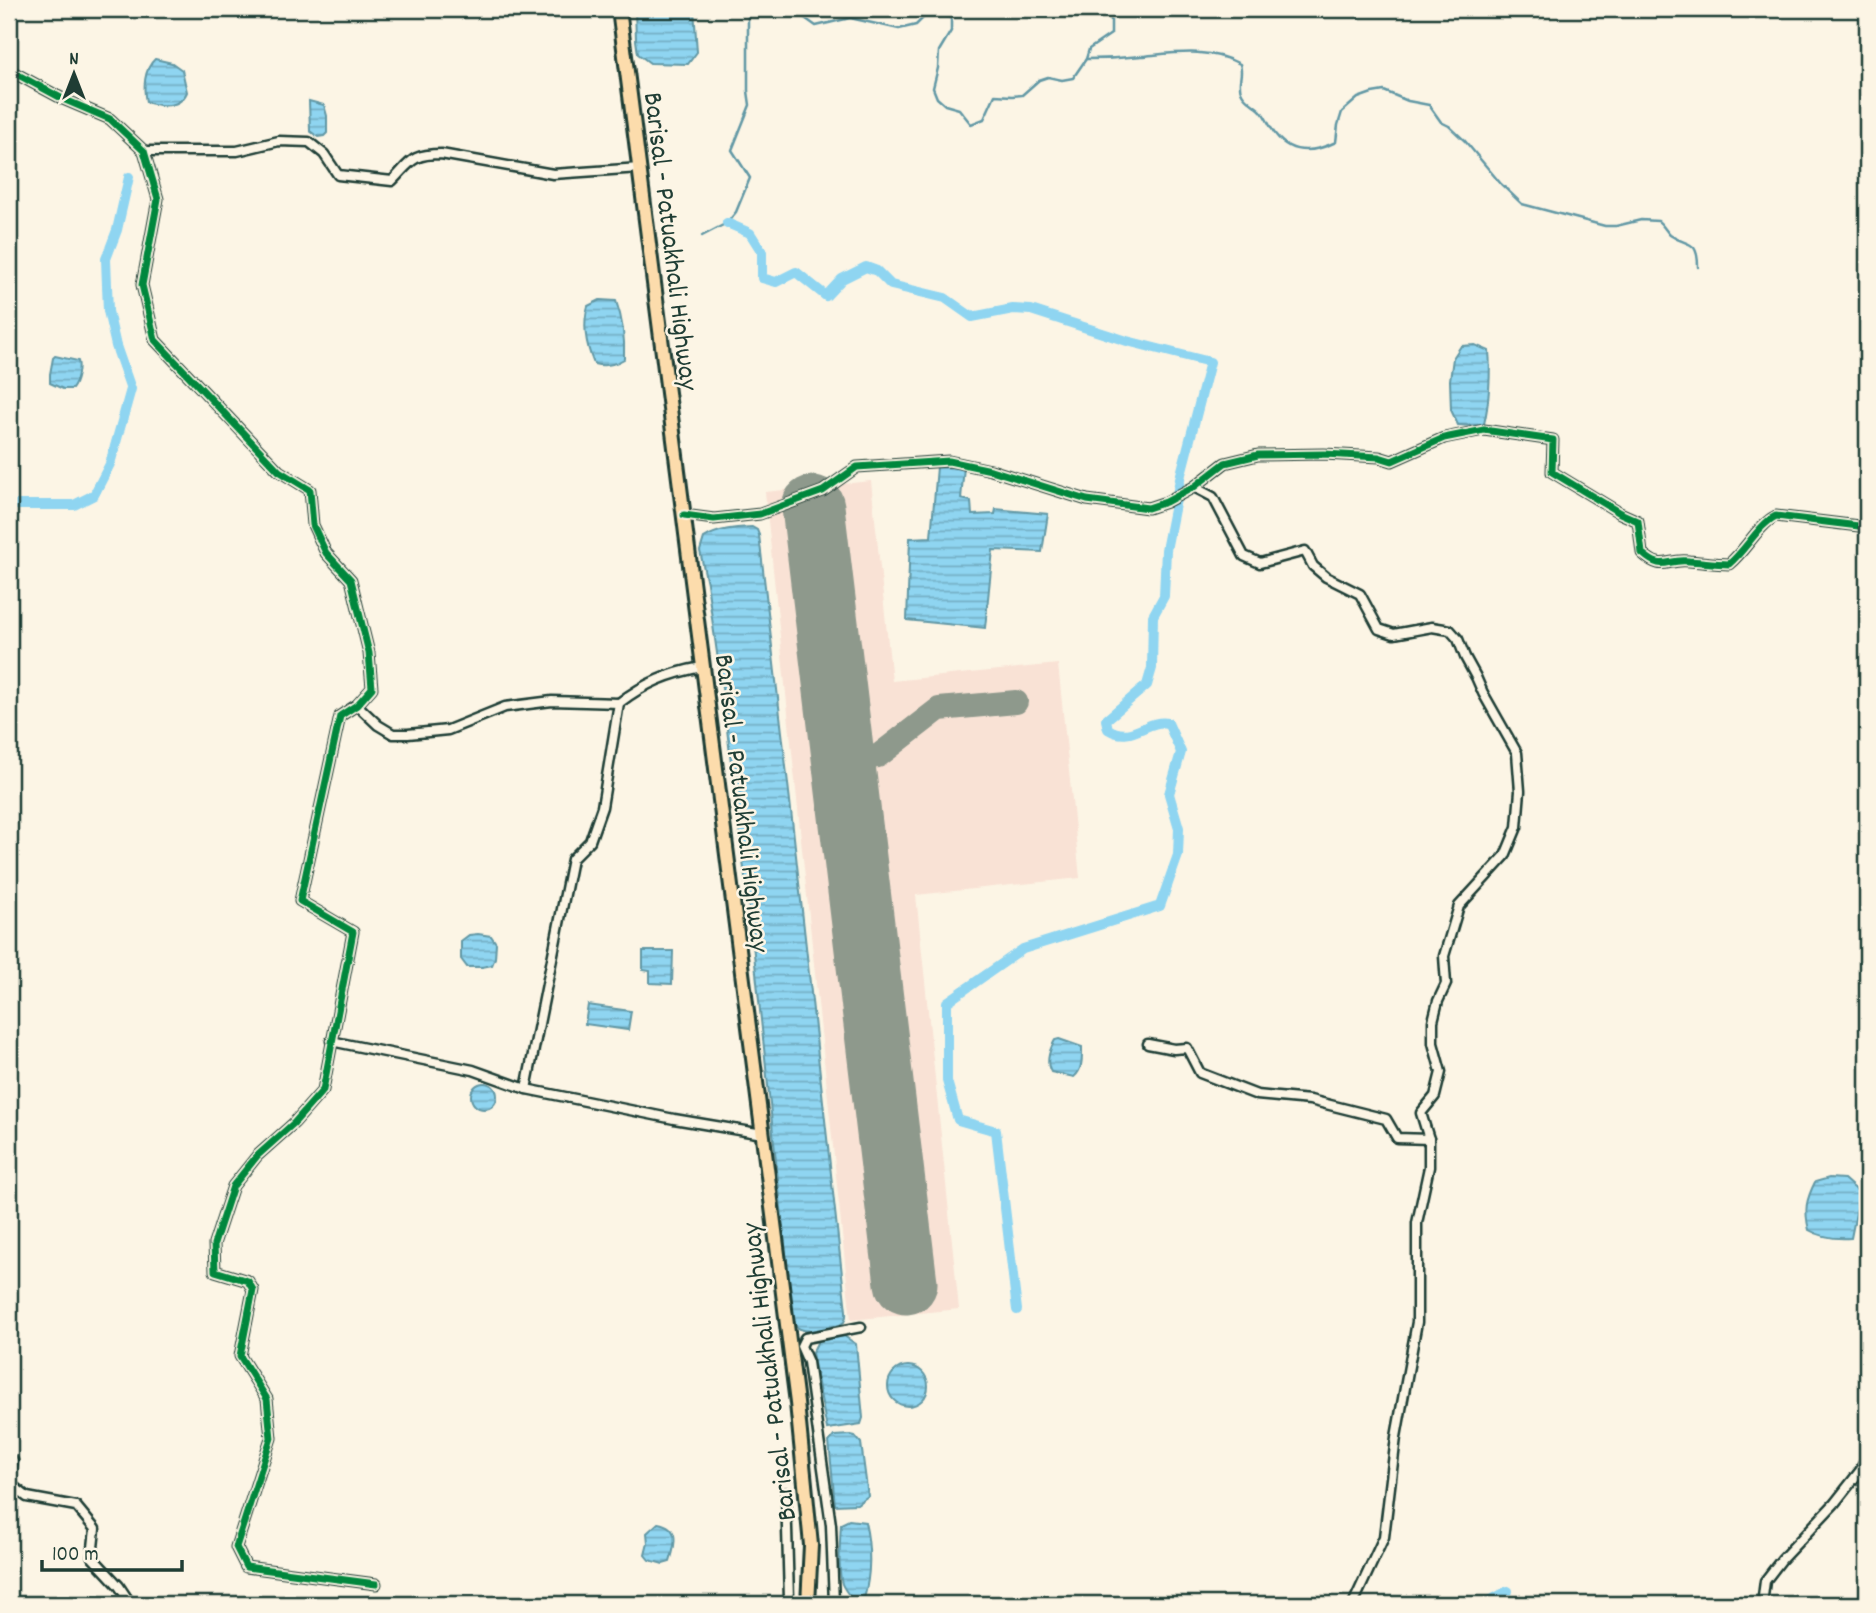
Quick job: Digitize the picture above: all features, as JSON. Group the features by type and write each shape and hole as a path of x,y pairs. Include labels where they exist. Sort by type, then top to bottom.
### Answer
{"highway":[{"name":"Barisal - Patuakhali Highway","path":"619,9 806,1480 811,1545 808,1604"}],"street":[{"path":"9,70 63,99 110,119 144,150 158,199 142,285 155,340 279,471 310,490 313,525 326,553 351,580 369,653 372,688 358,705 340,716 300,901 353,932 323,1090 294,1123 257,1156 233,1186 214,1244 215,1271 248,1281 253,1290 240,1356 267,1399 271,1438 236,1547 246,1567 376,1584"},
{"path":"144,150 237,150 279,141 309,142 324,154 338,175 392,181 413,158 425,154 440,154 554,174 639,168"},
{"path":"684,515 714,519 760,513 823,491 857,467 949,461 991,470 1087,500 1148,508 1194,487 1225,463 1258,455 1324,454 1379,457 1392,461 1444,438 1484,430 1553,440 1552,472 1638,521 1642,553 1654,563 1686,560 1705,564 1729,564 1741,554 1764,524 1776,516 1867,527"},
{"path":"1194,487 1213,497 1244,556 1260,563 1305,551 1313,566 1326,577 1360,594 1379,629 1394,634 1432,627 1450,630 1458,639 1483,693 1517,753 1520,791 1517,827 1505,856 1459,906 1444,956 1446,984 1433,1021 1433,1043 1441,1072 1435,1096 1421,1113 1429,1139 1429,1167 1417,1223 1417,1322 1396,1437 1384,1537 1353,1604"},
{"path":"526,1089 572,859 590,841 602,807 619,704 636,690 656,680 702,667"},
{"path":"358,705 377,725 393,734 408,734 448,730 505,707 552,701 619,704"},
{"path":"331,1041 472,1070 526,1089 763,1134"},
{"path":"1148,1044 1174,1049 1187,1048 1200,1073 1257,1095 1310,1100 1386,1119 1398,1138 1429,1139"},
{"path":"834,1604 831,1525 808,1362 801,1346 804,1338 861,1327"},
{"path":"1762,1604 1765,1581 1834,1504 1860,1471 1867,1457"},
{"path":"9,1460 13,1461 9,1482 27,1497 76,1506 95,1529 92,1557 119,1586 131,1604"},
{"path":"786,1493 787,1604"}],"shaded area":[{"path":"871,481 892,681 1058,664 1080,878 916,895 959,1309 851,1320 765,492"}],"water":[{"path":"635,9 694,9 697,52 688,64 650,63 638,54"},
{"path":"155,59 172,63 182,70 187,92 175,104 158,105 146,102 145,79"},
{"path":"309,101 324,105 327,133 324,136 318,137 310,131"},
{"path":"600,300 616,301 620,315 624,359 613,364 594,364 589,350 585,321 588,306"},
{"path":"1475,345 1489,351 1486,416 1484,424 1458,425 1451,410 1450,380 1453,358 1461,346"},
{"path":"55,356 78,361 78,375 72,389 63,389 50,383"},
{"path":"937,467 964,467 961,499 971,501 972,515 995,514 996,509 1048,514 1042,552 993,550 985,628 907,620 910,538 931,537"},
{"path":"752,527 759,535 846,1311 844,1322 816,1330 800,1329 793,1321 752,935 722,688 700,551 704,538 709,535"},
{"path":"469,935 491,936 496,943 495,958 492,965 467,967 461,959 461,941"},
{"path":"643,951 673,951 672,984 650,983 650,971 643,970"},
{"path":"588,1005 631,1011 628,1030 585,1024"},
{"path":"1055,1040 1082,1047 1080,1067 1074,1077 1051,1072 1049,1068 1050,1051"},
{"path":"484,1083 493,1087 497,1096 493,1105 484,1109 475,1105 471,1096 475,1087"},
{"path":"1829,1178 1844,1179 1860,1193 1851,1238 1829,1237 1809,1230 1806,1211 1810,1194 1815,1182"},
{"path":"844,1336 856,1344 863,1418 861,1424 827,1429 812,1353 818,1341"},
{"path":"908,1366 922,1372 928,1386 922,1400 908,1406 894,1400 888,1386 894,1372"},
{"path":"851,1435 861,1443 868,1496 857,1504 835,1505 829,1442 834,1436"},
{"path":"849,1520 865,1522 867,1532 869,1570 864,1599 852,1599 842,1584 841,1524"},
{"path":"658,1523 670,1528 674,1538 670,1562 663,1564 649,1560 645,1555 647,1533"}],"waterway":[{"path":"702,236 727,223 736,212 750,178 732,150 750,105 748,9"},
{"path":"792,9 816,26 850,18 899,29 916,25 927,14 939,13 951,18 951,31 939,51 933,88 937,98 945,105 959,109 971,124 984,119 995,95 1022,95 1039,80 1048,77 1062,80 1073,78 1086,59 1192,52 1216,55 1240,64 1242,94 1261,111 1282,142 1304,150 1336,142 1342,112 1358,98 1384,91 1408,101 1429,105 1441,122 1465,141 1501,184 1522,204 1605,226 1641,220 1658,221 1670,235 1694,247 1698,267"},
{"path":"1086,59 1089,49 1111,34 1111,9"},
{"path":"9,505 74,505 94,495 110,464 131,389 116,346 108,311 106,259 117,230 129,177"},
{"path":"727,223 750,233 762,252 762,278 776,282 796,272 826,296 842,279 866,267 877,271 891,285 945,298 972,317 1013,309 1031,310 1127,341 1210,362 1181,474 1166,550 1164,596 1153,616 1152,668 1147,685 1106,720 1108,729 1124,734 1153,724 1168,723 1181,752 1169,794 1179,828 1178,855 1160,906 1023,949 947,1002 947,1081 958,1120 996,1131 1017,1310"},
{"path":"1484,1604 1508,1591"}],"taxiway":[{"path":"843,760 878,756 939,709 1016,702"}],"runway":[{"path":"813,507 906,1283"}],"cycle path":[{"path":"9,70 63,99 110,119 144,151 158,199 142,285 155,340 279,471 310,490 313,525 326,553 351,580 369,653 372,688 357,705 340,716 300,901 353,932 323,1090 294,1123 257,1156 233,1186 214,1244 215,1271 248,1281 253,1290 240,1356 267,1399 271,1438 236,1547 246,1567 376,1584"},
{"path":"684,515 714,519 760,514 823,491 857,467 949,461 991,470 1087,500 1148,508 1194,487 1225,463 1258,455 1324,454 1379,457 1392,461 1444,438 1484,430 1553,440 1552,472 1638,521 1642,553 1660,564 1681,561 1729,564 1763,525 1776,516 1867,527"}]}
